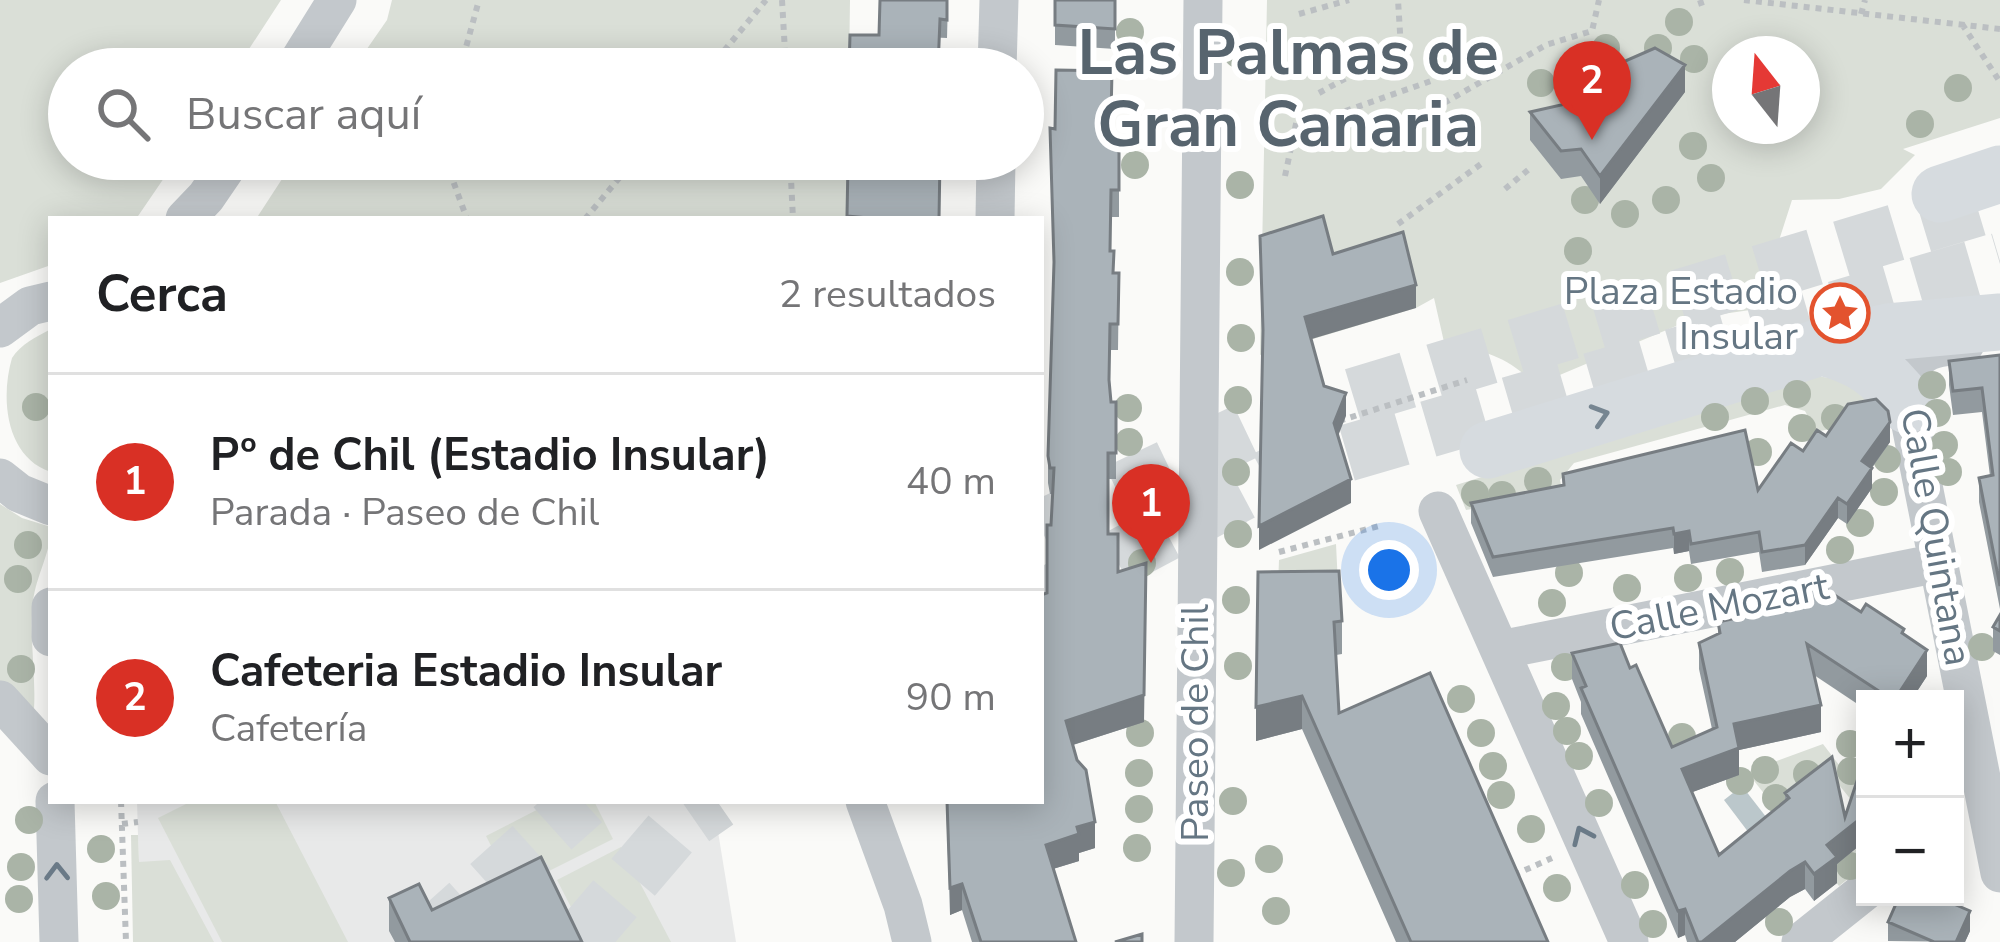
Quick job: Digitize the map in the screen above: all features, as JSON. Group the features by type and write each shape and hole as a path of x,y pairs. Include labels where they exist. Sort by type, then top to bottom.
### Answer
{"highway":[{"path":"1940,194 2000,174"},
{"path":"1488,450 1820,346 1888,332 2000,322"},
{"path":"1820,346 1876,369 1907,406"}],"street":[{"path":"307,48 337,0"},
{"path":"998,48 999,0"},
{"name":"Paseo de Chil","path":"1194,942 1203,0"},
{"path":"197,212 218,180"},
{"path":"994,216 995,180"},
{"path":"0,328 30,306 48,302"},
{"name":"Calle Quintana","path":"2000,343 1933,347 1916,357 1907,406 1980,799 2000,873"},
{"path":"0,478 19,493 48,505"},
{"path":"1438,511 1629,942"},
{"name":"Calle Mozart","path":"1500,650 1938,563"},
{"path":"0,700 48,753"},
{"path":"56,804 59,942"},
{"path":"867,804 912,942"},
{"path":"1801,942 1856,898"}],"path":[{"path":"466,48 479,0"},
{"path":"727,48 766,0"},
{"path":"782,0 784,48"},
{"path":"1299,14 1348,0"},
{"path":"1319,93 1401,48 1398,0"},
{"path":"1444,103 1546,45 1592,31 1599,0"},
{"path":"1744,0 2000,28"},
{"path":"1861,14 1865,0"},
{"path":"1962,24 2000,82"},
{"path":"1334,115 1431,81"},
{"path":"1285,176 1297,119"},
{"path":"1398,224 1481,164"},
{"path":"1505,189 1528,170"},
{"path":"453,180 466,216"},
{"path":"588,216 618,180"},
{"path":"791,180 794,216"},
{"path":"1323,427 1467,380"},
{"path":"1279,553 1379,526"},
{"path":"122,804 126,942"},
{"path":"122,824 138,822"},
{"path":"1505,878 1562,854"}],"shaded area":[{"path":"0,0 281,0 250,48 48,48 48,180 163,180 138,216 48,216 48,266 0,283"},
{"path":"392,0 850,0 849,48 368,48 387,20"},
{"path":"1267,0 2000,0 2000,118 1903,149 1915,155 1881,189 1839,199 1792,200 1757,309 1695,318 1536,385 1503,360 1444,342 1434,298 1416,308 1260,355"},
{"path":"281,180 848,180 848,216 258,216"},
{"path":"48,331 48,470 24,454 10,425 8,374 12,358"},
{"path":"1809,375 1844,380 1885,417 1816,432 1805,411 1785,405 1574,463 1560,480 1563,494 1466,510 1456,485"},
{"path":"0,504 48,526 48,549 33,602 34,709 0,688"},
{"path":"1336,544 1339,605 1277,613 1279,560"},
{"path":"1823,744 1856,787 1856,806 1835,780 1785,820 1747,772"},
{"path":"1742,786 1770,822 1752,837 1724,800"},
{"path":"137,804 713,804 736,942 141,942"},
{"path":"186,804 277,804 348,942 222,942 158,818"},
{"path":"548,804 596,804 613,839 513,889 486,836"},
{"path":"131,835 138,835 139,862 170,860 214,942 133,942"},
{"path":"621,847 671,942 589,942 557,880"},
{"path":"1856,848 1856,872 1839,886 1827,871"}],"building":[{"path":"880,0 947,0 947,20 940,19 939,48 850,48 850,35 879,35"},
{"path":"1055,0 1115,0 1115,29 1055,25"},
{"path":"1655,48 1685,65 1600,176 1581,149 1561,151 1530,112 1570,103 1616,65"},
{"path":"1056,70 1112,71 1111,117 1114,140 1119,139 1119,190 1111,190 1110,251 1114,251 1113,273 1119,273 1118,324 1110,324 1109,380 1111,402 1116,402 1116,453 1108,453 1108,534 1118,534 1118,572 1146,563 1144,695 1066,721 1077,760 1086,770 1095,822 1077,827 1079,834 1046,845 1076,942 981,942 962,884 950,888 947,804 1044,804 1044,594 1054,468 1048,456 1054,262 1050,128 1055,129"},
{"path":"848,180 940,180 939,216 847,216"},
{"path":"1323,216 1333,254 1403,232 1416,285 1305,317 1324,386 1346,393 1334,423 1351,479 1259,526 1260,236"},
{"path":"2000,355 2000,586 1979,478 1993,475 1982,388 1953,391 1949,361"},
{"path":"1876,399 1888,411 1890,422 1862,461 1872,468 1847,504 1838,498 1805,545 1762,552 1759,532 1691,544 1689,531 1674,534 1673,528 1493,557 1471,503 1564,485 1563,474 1745,430 1758,490 1791,443 1803,451 1817,430 1826,436 1848,404"},
{"path":"1339,571 1342,621 1334,622 1339,713 1430,673 1548,942 1411,942 1302,696 1256,707 1258,572"},
{"path":"1819,585 1861,612 1866,604 1927,650 1901,690 1877,690 1807,644 1821,705 1734,724 1739,748 1682,769 1719,855 1832,757 1845,817 1856,784 1856,822 1827,845 1837,857 1814,874 1805,862 1790,871 1698,942 1685,909 1678,911 1581,688 1586,686 1572,653 1620,643 1630,668 1636,665 1672,747 1717,727 1699,643 1720,633 1718,622 1782,608 1780,602 1797,598 1796,589"},
{"path":"541,857 582,942 410,942 389,898 419,884 432,910"},
{"path":"1895,906 1959,906 1970,911 1956,942 1934,942 1888,922"},
{"path":"1142,934 1142,942 1115,942"}],"tunnel":[{"path":"1044,528 1259,425 2000,201"},
{"path":"1044,597 1276,474 2000,261"},
{"path":"426,942 580,804"},
{"path":"578,942 671,833 713,804"}],"place":[{"name":"Cafeteria Estadio Insular","path":"1592,140"},
{"name":"Plaza Estadio Insular","path":"1840,313"},
{"name":"Pº de Chil (Estadio Insular)","path":"1151,563"}],"district":[{"name":"Las Palmas de Gran Canaria","path":"1288,89"}]}
